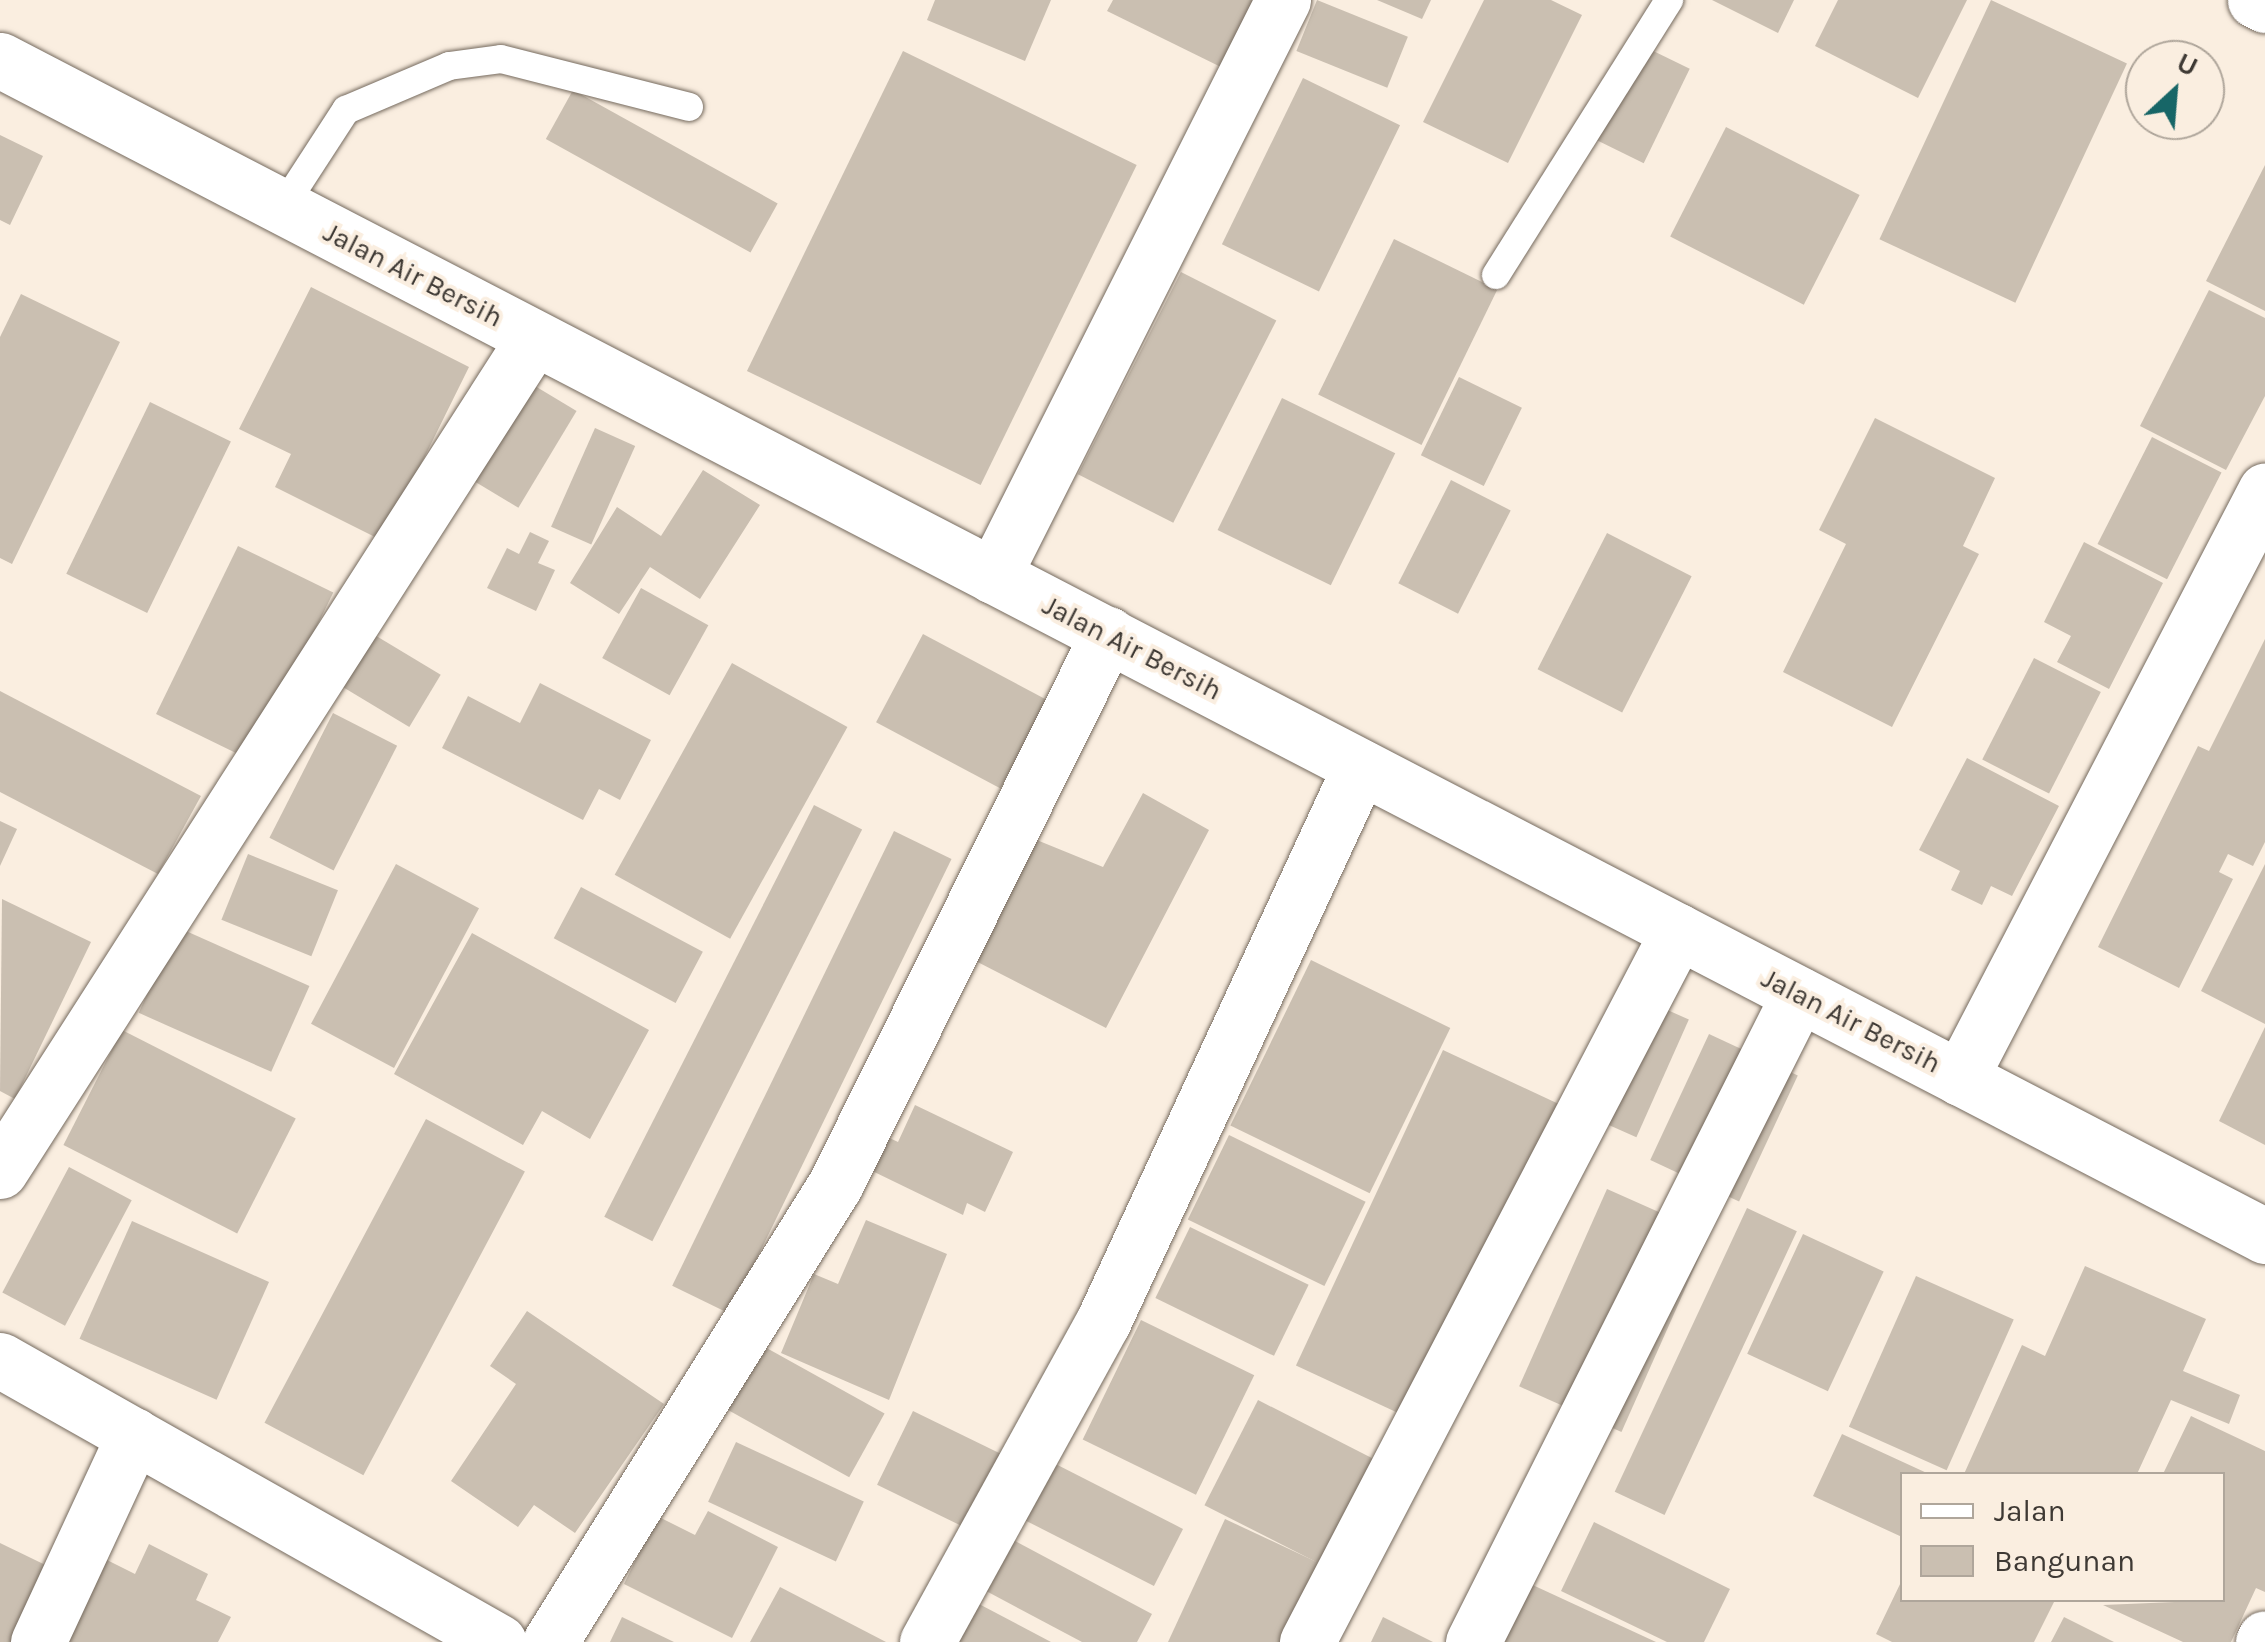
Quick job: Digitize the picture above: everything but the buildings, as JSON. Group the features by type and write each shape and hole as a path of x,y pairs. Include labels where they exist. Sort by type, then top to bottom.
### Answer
{"street":[{"path":"993,576 1283,0"},
{"path":"2255,0 2265,5"},
{"name":"Jalan Air Bersih","path":"0,60 2265,1236"},
{"path":"0,1171 534,338"},
{"path":"1960,1078 2265,491"},
{"path":"550,1642 835,1185 1108,634"},
{"path":"927,1642 1103,1322 1360,766"},
{"path":"1307,1642 1678,931"},
{"path":"1472,1642 1799,994"},
{"path":"0,1360 134,1435 426,1623 499,1642"},
{"path":"38,1642 134,1435"}],"lane":[{"path":"1496,275 1670,0"},
{"path":"283,207 346,110 449,66 501,59 689,107"}]}
